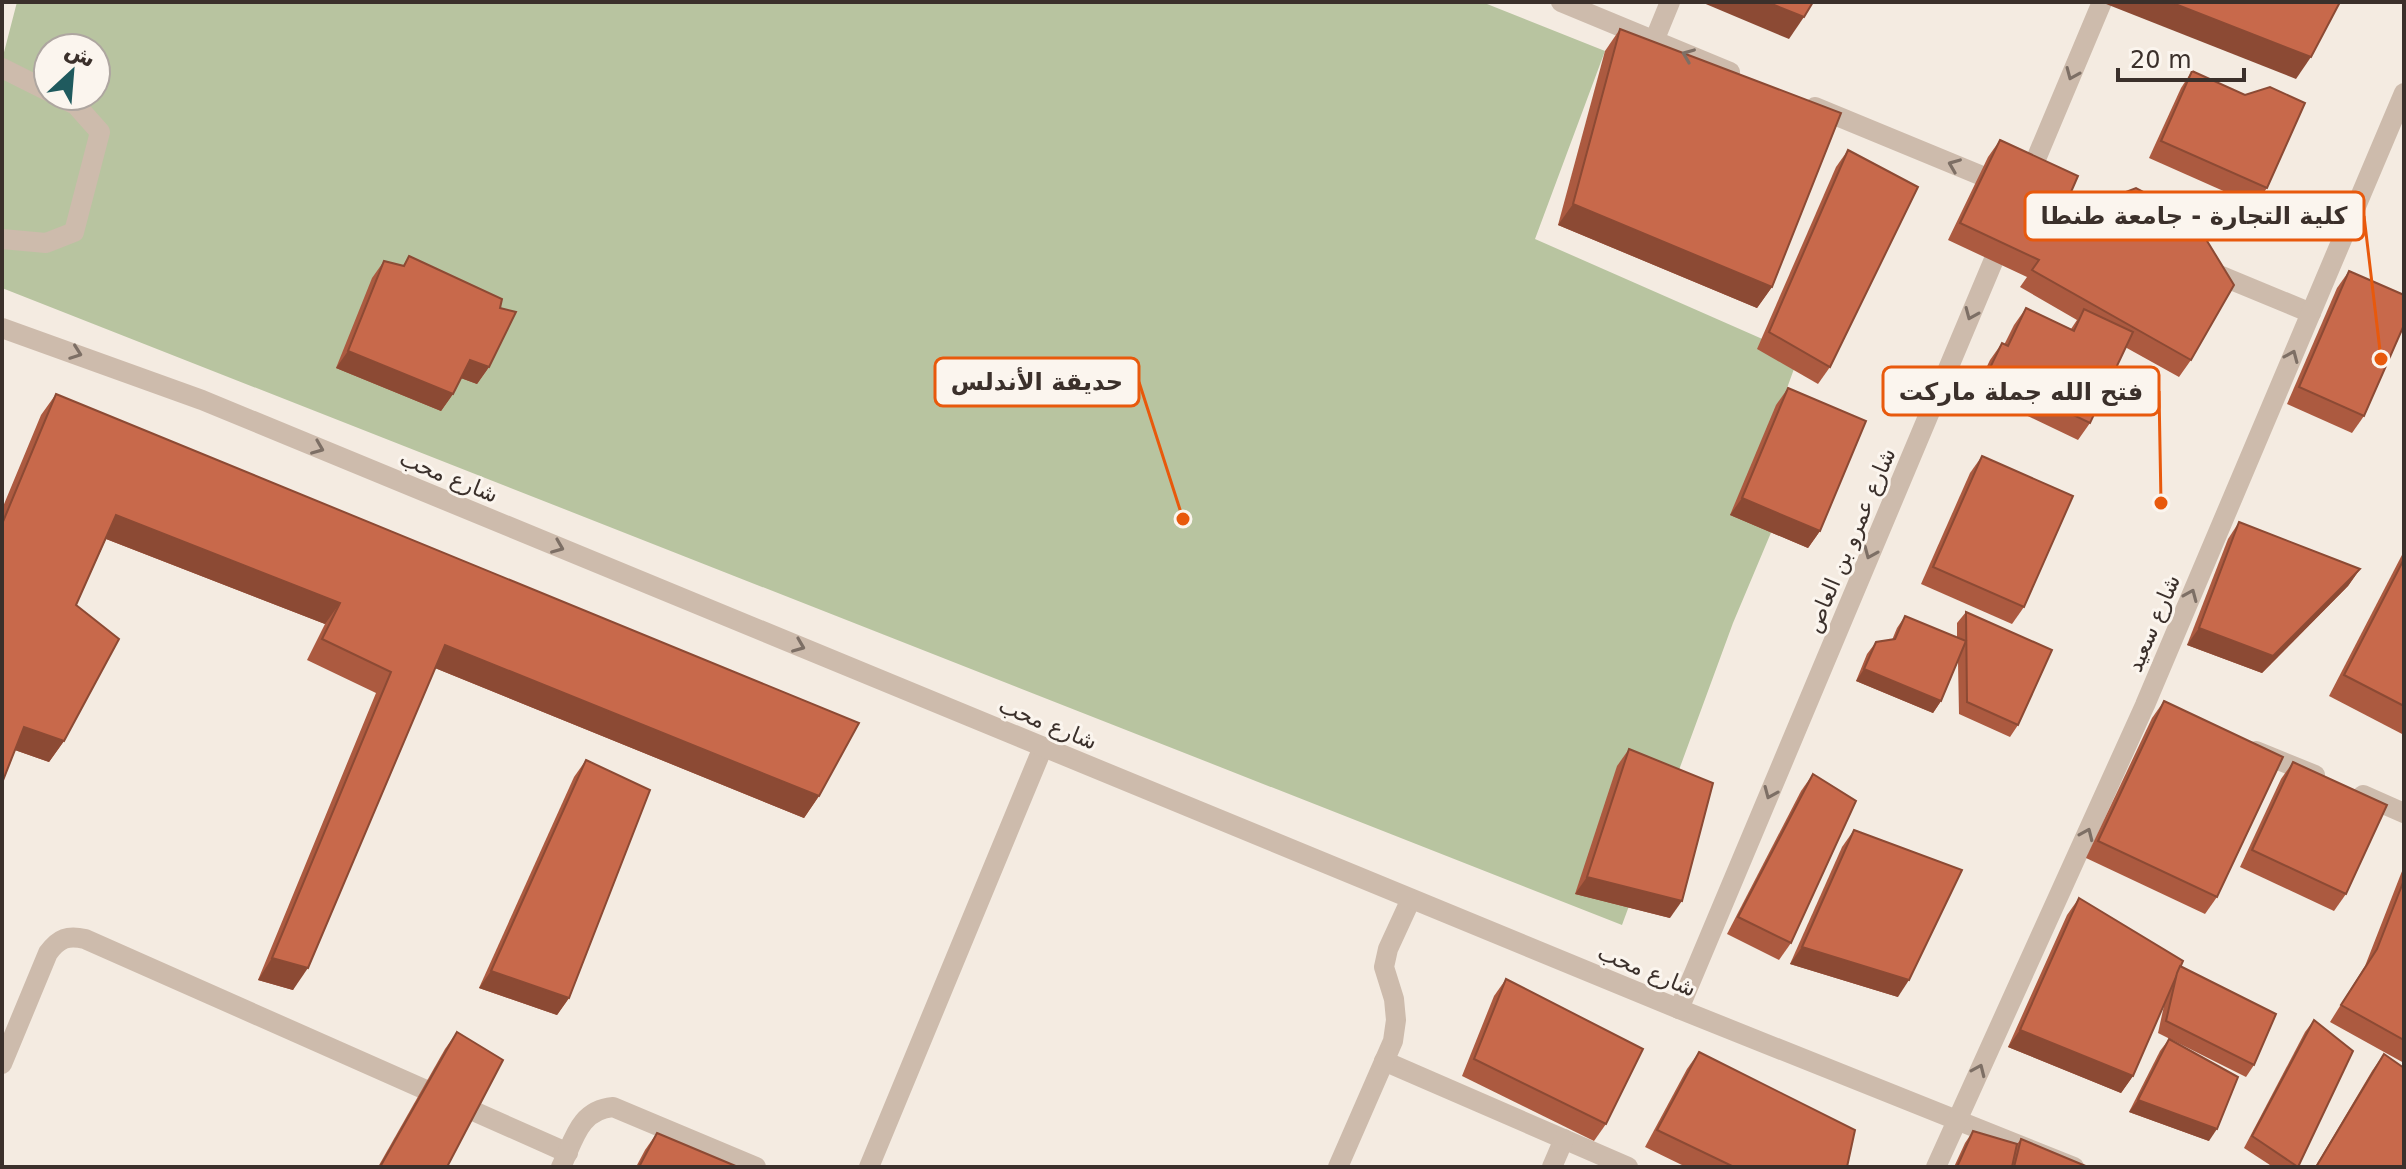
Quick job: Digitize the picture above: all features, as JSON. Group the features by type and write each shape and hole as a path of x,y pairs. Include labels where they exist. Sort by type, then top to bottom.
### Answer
{"street":[{"path":"1561,2 1742,77"},
{"path":"1654,41 1670,2"},
{"name":"شارع عمرو بن العاص","path":"1679,1009 2021,205 2102,2"},
{"path":"2,68 32,83"},
{"name":"شارع سعيد","path":"1936,1167 2152,708 2311,313 2404,93"},
{"path":"1801,101 2021,205"},
{"path":"2,239 46,243 74,232 100,132 82,112"},
{"path":"2195,265 2311,313"},
{"name":"شارع محب","path":"2,328 202,400 1679,1009 2074,1167"},
{"path":"2231,741 2404,813"},
{"path":"869,1167 1043,747"},
{"path":"1338,1167 1393,1041 1396,1020 1394,999 1384,967 1388,949 1411,899"},
{"path":"2,1064 48,953 57,941 71,936 85,939 564,1160 589,1115 600,1108 613,1107 756,1167"},
{"path":"1384,1061 1628,1167"},
{"path":"1552,1167 1564,1139"},
{"path":"692,1167 703,1144"}],"green space":[{"path":"17,2 1482,2 1605,51 1535,239 1799,355 1782,402 1820,416 1733,623 1622,925 2,288 2,60"}],"building":[{"path":"1767,2 1813,2 1804,17"},
{"path":"2170,2 2340,2 2311,57"},
{"path":"1620,29 1841,113 1772,287 1573,204"},
{"path":"2192,71 2245,95 2270,87 2305,103 2267,188 2161,141"},
{"path":"2000,140 2078,176 2050,240 2063,216 2136,188 2193,218 2234,285 2191,360 2032,270 2039,260 1960,223"},
{"path":"1848,150 1918,187 1830,367 1769,332"},
{"path":"409,256 502,299 500,308 516,312 489,367 470,360 453,394 348,351 384,261 404,266"},
{"path":"2349,271 2404,295 2404,325 2364,416 2299,387"},
{"path":"2026,308 2074,331 2084,309 2133,332 2090,423 1987,374 2002,343 2008,346"},
{"path":"1788,388 1866,421 1820,531 1742,498"},
{"path":"56,394 859,723 819,796 445,645 308,968 272,958 391,672 322,639 340,603 116,515 76,605 119,639 64,741 24,727 2,783 2,524"},
{"path":"1982,456 2073,496 2024,607 1933,567"},
{"path":"2239,522 2360,569 2273,656 2199,628"},
{"path":"2404,559 2404,706 2344,675"},
{"path":"1966,612 2052,650 2018,725 1967,702"},
{"path":"1905,616 1966,641 1941,701 1864,669 1876,642 1895,639"},
{"path":"2164,701 2283,757 2217,897 2098,841"},
{"path":"1629,749 1713,783 1682,901 1587,877"},
{"path":"586,760 650,790 569,998 491,971"},
{"path":"2293,762 2387,805 2346,894 2252,850"},
{"path":"1813,774 1856,801 1791,943 1738,917"},
{"path":"1854,830 1962,870 1909,980 1802,947"},
{"path":"2404,880 2404,1040 2341,1005 2377,949"},
{"path":"2079,898 2183,961 2133,1076 2020,1030"},
{"path":"2180,966 2276,1014 2254,1065 2166,1021"},
{"path":"1506,979 1643,1049 1606,1124 1474,1059"},
{"path":"2314,1020 2353,1051 2298,1167 2252,1136"},
{"path":"457,1032 503,1060 447,1167 380,1167"},
{"path":"2169,1039 2238,1077 2217,1129 2138,1100"},
{"path":"1699,1052 1855,1130 1847,1167 1734,1167 1657,1130"},
{"path":"2384,1054 2404,1068 2404,1167 2316,1167"},
{"path":"1973,1131 2017,1144 2012,1167 1957,1167"},
{"path":"657,1133 738,1167 639,1167"},
{"path":"2021,1139 2088,1167 2014,1167"}],"place":[{"name":"كلية التجارة - جامعة طنطا","path":"2381,359"},
{"name":"فتح الله جملة ماركت","path":"2161,503"},
{"name":"حديقة الأندلس","path":"1183,519"}]}
